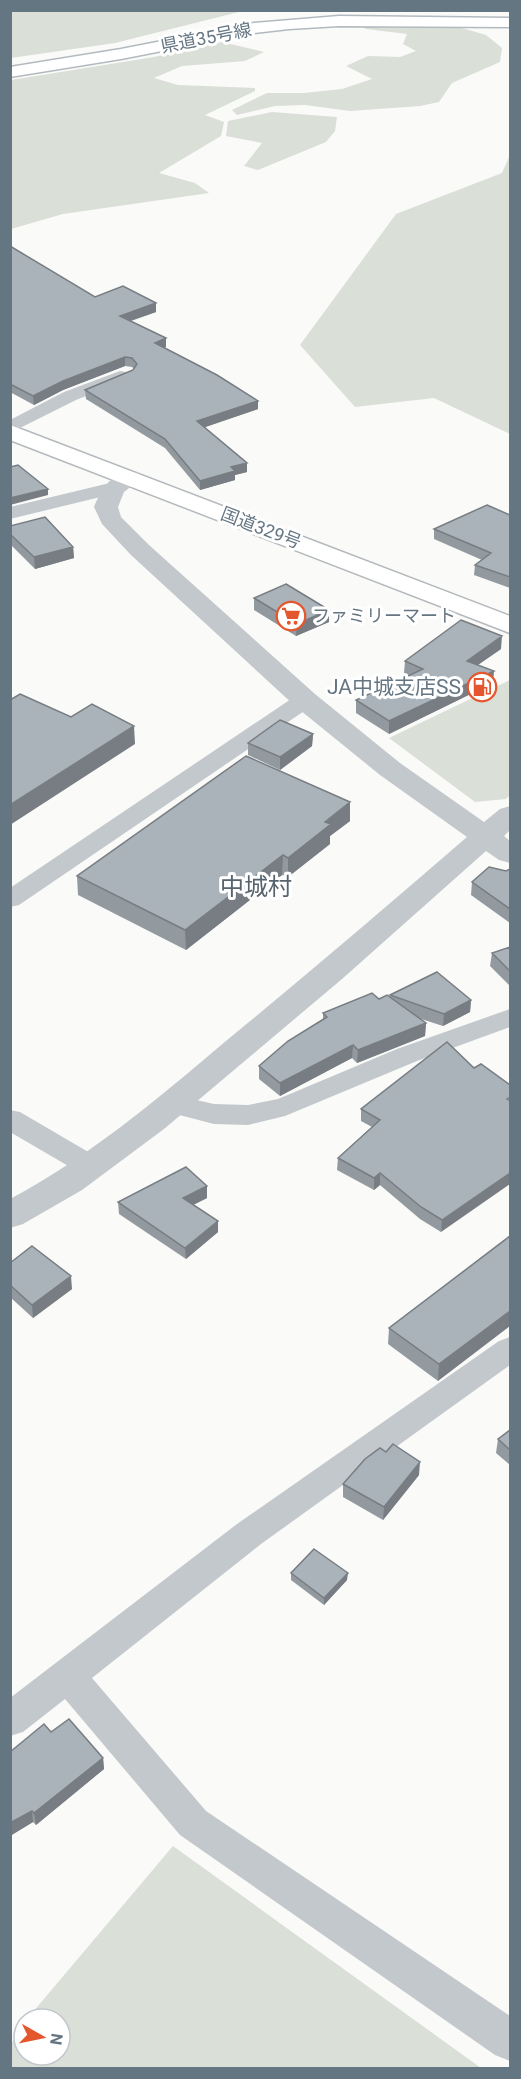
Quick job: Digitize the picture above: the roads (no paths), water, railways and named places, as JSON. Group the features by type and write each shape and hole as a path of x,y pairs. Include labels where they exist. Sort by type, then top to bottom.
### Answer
{"main road":[{"name":"県道35号線","path":"10,72 121,54 254,28 289,24 339,21 510,23"},
{"name":"国道329号","path":"10,432 122,483 510,625"}],"street":[{"path":"10,428 70,396 126,373"},
{"path":"10,513 122,483"},
{"path":"122,483 106,507 110,519 149,558 304,700 390,770 447,812 498,845"},
{"path":"10,900 304,700"},
{"path":"10,1215 51,1195 92,1167 174,1104 365,943 498,845 510,815"},
{"path":"174,1104 214,1114 248,1115 285,1107 408,1055 510,1018"},
{"path":"10,1119 92,1167"},
{"path":"10,1720 249,1534 510,1349"},
{"path":"67,1675 193,1823 510,2040"}],"place":[{"name":"ファミリーマート","path":"291,616"},
{"name":"JA中城支店SS","path":"482,687"}],"district":[{"name":"中城村","path":"256,887"}]}
